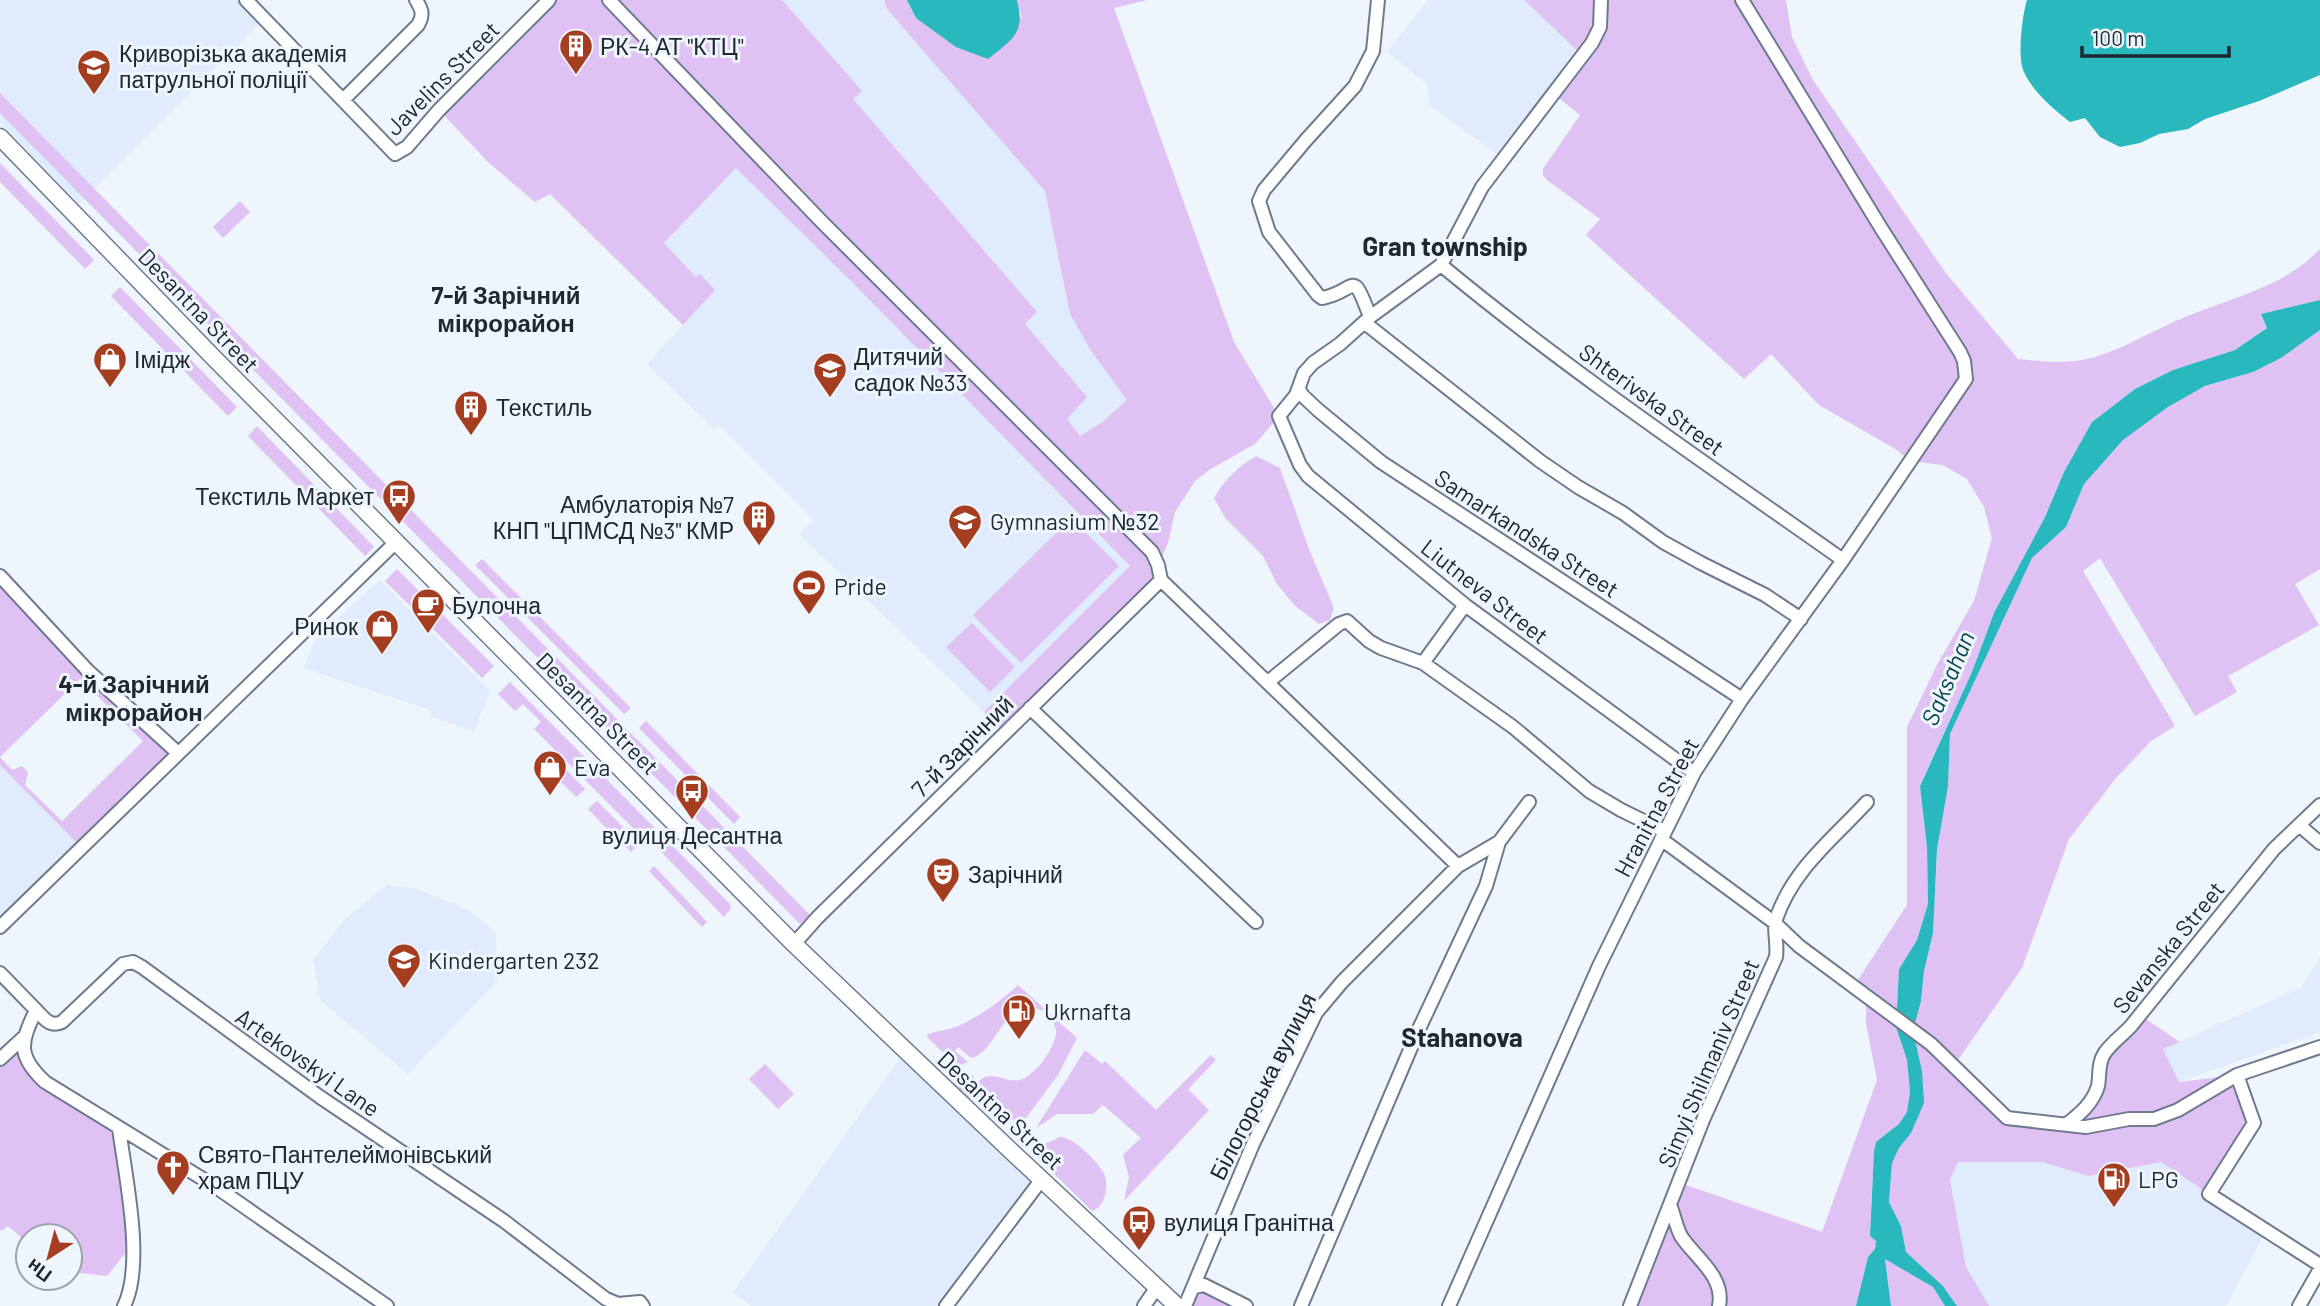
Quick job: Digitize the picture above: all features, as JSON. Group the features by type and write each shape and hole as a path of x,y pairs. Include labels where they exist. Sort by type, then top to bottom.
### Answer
{"main road":[{"name":"Desantna Street","path":"0,137 794,944 1177,1306"}],"street":[{"path":"246,0 343,100 418,25 423,16 422,8 416,0"},
{"name":"Javelins Street","path":"343,100 395,154 407,147 439,110 549,0"},
{"path":"609,0 821,221 1152,552 1161,580 1458,866"},
{"path":"1378,0 1373,51 1355,86 1289,160 1259,201 1269,232 1318,295 1322,298 1329,297 1350,285 1360,289 1367,320 1540,461 1663,542 1701,564 1765,594 1801,619"},
{"path":"1299,389 1304,373 1313,363 1441,265 1482,187 1592,43 1600,27 1601,0"},
{"name":"Hranitna Street","path":"1449,1306 1599,966 1695,773 1742,699 1843,560 1966,379 1960,352 1742,0"},
{"name":"Shterivska Street","path":"1441,265 1516,327 1668,439 1843,560"},
{"name":"Liutneva Street","path":"1299,389 1279,416 1300,465 1308,476 1465,605 1695,773"},
{"name":"Samarkandska Street","path":"1299,389 1318,410 1381,462 1742,699"},
{"path":"0,928 396,541"},
{"path":"0,576 88,671 178,753"},
{"name":"7-й Зарічний","path":"794,944 817,918 1161,580"},
{"path":"1423,663 1465,605"},
{"path":"1268,682 1339,624 1347,621 1381,648 1423,663 1513,727 1589,791 1663,835 1799,946 1931,1044 2007,1118 2087,1127 2129,1119 2154,1119 2178,1110 2237,1075 2320,1047"},
{"path":"1030,708 1256,922"},
{"path":"1301,1306 1418,1031 1486,887 1499,842 1529,802"},
{"name":"Simyi Shilmaniv Street","path":"1630,1306 1703,1120 1776,957 1778,944 1774,923 1786,896 1803,868 1867,802"},
{"name":"Sevanska Street","path":"2067,1124 2092,1100 2098,1087 2104,1054 2131,1026 2282,840 2320,805"},
{"path":"2299,825 2320,843"},
{"name":"Білогорська вулиця","path":"1185,1306 1253,1144 1316,1013 1342,982 1458,866 1499,842"},
{"name":"Artekovskyi Lane","path":"36,1010 50,1024 57,1025 123,964 133,962 320,1097 504,1221 606,1299 618,1304 640,1302 643,1306"},
{"path":"0,974 36,1010 23,1038 0,1059"},
{"path":"23,1038 27,1061 44,1082 216,1188 387,1306"},
{"path":"2237,1075 2254,1123 2209,1194 2320,1267 2299,1306"},
{"path":"119,1128 134,1242 134,1270 124,1306"},
{"path":"946,1306 1042,1180"},
{"name":"Simyi Shilmaniv Street","path":"1670,1205 1682,1237 1720,1290 1719,1306"},
{"path":"1194,1287 1204,1285 1246,1306"},
{"path":"1144,1306 1157,1287"}],"shaded area":[{"name":"Криворізька академія патрульної поліції","path":"0,0 239,0 261,22 79,204 0,123"},
{"path":"549,0 609,0 820,214 616,0 782,0 862,91 853,99 1037,312 1025,324 1087,397 1067,419 1080,436 1101,423 1127,400 1091,351 1070,314 1045,191 887,9 884,0 907,0 916,18 1022,18 1017,0 1147,0 1114,8 1234,342 1279,416 1255,444 1195,481 1175,512 1168,543 1158,565 1161,580 1005,733 984,712 1130,566 855,285 736,168 664,243 696,277 700,274 715,290 683,325 550,194 535,202 488,162 439,110"},
{"path":"782,0 884,0 887,9 1045,191 1070,314 1091,351 1127,400 1101,423 1080,436 1067,419 1087,397 1025,324 1037,312 852,99 861,91"},
{"path":"1428,0 1524,0 1582,55 1504,159 1430,106 1427,84 1387,52"},
{"path":"1524,0 1786,0 1792,37 1813,80 1945,272 2018,359 2066,362 2105,353 2194,313 2271,284 2305,263 2320,249 2320,300 2261,314 2267,328 2235,350 2173,370 2135,389 2092,422 1994,613 1972,672 1920,785 1927,847 1928,905 1917,940 1899,969 1896,1027 1907,1060 1910,1092 1907,1112 1899,1124 1877,1142 1874,1152 1870,1236 1876,1241 1875,1249 1868,1257 1856,1306 1630,1306 1680,1183 1822,1232 1877,1080 1866,1023 1866,999 1852,989 1907,905 1907,727 1938,663 1974,601 1992,538 1984,507 1967,479 1943,465 1910,461 1897,450 1819,405 1771,354 1744,379 1586,235 1600,219 1543,175 1543,169 1580,115 1554,94 1582,55"},
{"path":"0,93 810,915 800,924 0,113"},
{"path":"0,163 94,260 85,269 0,182"},
{"path":"736,168 855,285 1131,567 984,712 799,534 814,520 719,425 714,429 647,364 715,290 700,274 697,278 664,244"},
{"path":"240,201 250,212 223,238 213,227"},
{"path":"120,287 237,407 228,416 111,296"},
{"path":"2320,330 2320,569 2295,584 2319,625 2228,676 2237,692 2195,716 2100,558 2083,571 2175,726 2151,741 2116,778 2069,839 2022,968 1953,1067 2001,1115 2067,1124 2092,1100 2101,1062 2138,1014 2180,1042 2163,1049 2179,1082 2237,1075 2254,1123 2209,1194 2161,1162 2088,1176 2043,1162 1958,1162 1950,1180 1966,1267 1989,1306 1957,1306 1943,1286 1906,1252 1901,1226 1889,1202 1892,1163 1899,1148 1911,1133 1922,1071 1913,1031 1933,933 1937,849 1948,787 1950,734 2032,558 2066,527 2084,484 2123,440 2168,407 2205,386 2253,372 2281,358"},
{"path":"257,426 374,547 365,556 248,436"},
{"path":"1256,456 1280,468 1334,608 1330,620 1319,624 1295,606 1277,584 1263,556 1226,519 1214,498 1232,474"},
{"path":"1071,518 1119,566 1021,663 973,615"},
{"path":"482,559 631,708 624,714 475,565"},
{"path":"397,569 494,666 482,678 385,581"},
{"path":"0,576 178,753 82,848 0,765","holes":["80,679 143,741 62,821 25,785 28,772 22,766 12,770 0,757"]},
{"name":"Ринок","path":"380,580 490,691 474,732 430,716 431,710 304,668 314,643 322,633"},
{"path":"972,623 1015,667 990,692 946,647"},
{"path":"510,682 730,904 731,908 724,917 647,837 644,839 534,729 541,722 523,704 515,711 498,694"},
{"path":"646,721 740,817 734,824 639,728"},
{"path":"551,754 585,789 576,797 542,763"},
{"path":"0,765 82,848 0,927"},
{"path":"597,801 623,827 614,836 588,809"},
{"path":"628,833 639,844 631,852 620,841"},
{"path":"654,866 707,922 702,927 649,871"},
{"name":"Kindergarten 232","path":"387,885 417,889 468,910 495,932 499,979 408,1074 320,1000 313,960 344,920"},
{"path":"2320,957 2320,1032 2179,1082 2163,1049 2300,988"},
{"path":"1018,985 1077,1038 1058,1075 1023,1122 1018,1124 978,1087 979,1081 989,1076 1019,1080 1038,1068 1053,1045 1056,1031 1047,1013 1028,1008 1018,1010 1009,1017 980,1054 971,1058 958,1047 955,1051 968,1062 957,1066 927,1037 928,1034 956,1027 973,1019"},
{"path":"23,1038 33,1071 119,1128 134,1242 107,1276 84,1274 84,1222 14,1222 14,1231 8,1226 2,1231 0,1229 0,1059"},
{"path":"1085,1050 1102,1064 1105,1061 1156,1110 1211,1055 1216,1060 1188,1089 1209,1110 1124,1201 1129,1177 1123,1155 1141,1138 1103,1105 1093,1114 1057,1114 1036,1128"},
{"path":"905,1051 1042,1179 946,1306 751,1306 733,1292"},
{"path":"765,1064 794,1094 778,1109 749,1079"},
{"path":"974,1075 969,1091 970,1101 950,1083 959,1083"},
{"path":"1060,1137 1084,1150 1100,1167 1106,1188 1101,1205 1097,1209 1092,1211 1037,1157 1036,1148"},
{"path":"1958,1162 2043,1162 2088,1176 2161,1162 2266,1231 2226,1306 1988,1306 1966,1267 1950,1180"},
{"path":"1885,1258 1933,1287 1945,1306 1891,1306"},
{"path":"1194,1287 1246,1306 1185,1306"}],"water":[{"path":"907,0 1017,0 1020,21 1010,41 988,59 956,47 916,18"},
{"path":"2027,0 2320,0 2320,75 2259,101 2205,119 2188,129 2159,134 2140,143 2120,147 2100,137 2085,118 2070,122 2044,100 2028,79 2022,66 2021,47"},
{"path":"2320,300 2320,330 2281,358 2253,372 2205,386 2168,407 2123,440 2084,484 2066,527 2032,558 1950,734 1948,787 1937,849 1933,933 1913,1031 1922,1071 1924,1103 1911,1133 1899,1148 1892,1163 1889,1202 1901,1226 1906,1252 1943,1286 1957,1306 1945,1306 1933,1287 1885,1259 1891,1306 1856,1306 1868,1257 1875,1249 1876,1241 1870,1236 1876,1142 1899,1124 1907,1112 1910,1092 1907,1060 1896,1027 1899,969 1917,940 1928,904 1927,847 1920,786 1972,672 1994,613 2092,422 2135,389 2173,370 2235,350 2267,328 2261,314"}],"place":[{"name":"РК-4 АТ \"КТЦ\"","path":"576,76"},
{"name":"Криворізька академія патрульної поліції","path":"94,96"},
{"name":"Імідж","path":"110,389"},
{"name":"Дитячий садок №33","path":"830,399"},
{"name":"Текстиль","path":"471,437"},
{"name":"Текстиль Маркет","path":"399,526"},
{"name":"Амбулаторія №7 КНП \"ЦПМСД №3\" КМР","path":"759,547"},
{"name":"Gymnasium №32","path":"965,551"},
{"name":"Pride","path":"809,616"},
{"name":"Булочна","path":"428,635"},
{"name":"Ринок","path":"382,656"},
{"name":"Eva","path":"550,797"},
{"name":"вулиця Десантна","path":"692,821"},
{"name":"Зарічний","path":"943,904"},
{"name":"Kindergarten 232","path":"404,990"},
{"name":"Ukrnafta","path":"1019,1041"},
{"name":"Свято-Пантелеймонівський храм ПЦУ","path":"173,1197"},
{"name":"LPG","path":"2114,1209"},
{"name":"вулиця Гранітна","path":"1139,1252"}],"district":[{"name":"Gran township","path":"1445,245"},
{"name":"7-й Зарічний мікрорайон","path":"506,308"},
{"name":"4-й Зарічний мікрорайон","path":"134,697"},
{"name":"Stahanova","path":"1462,1036"}],"water label":[{"name":"Saksahan","path":"1947,678"}]}
